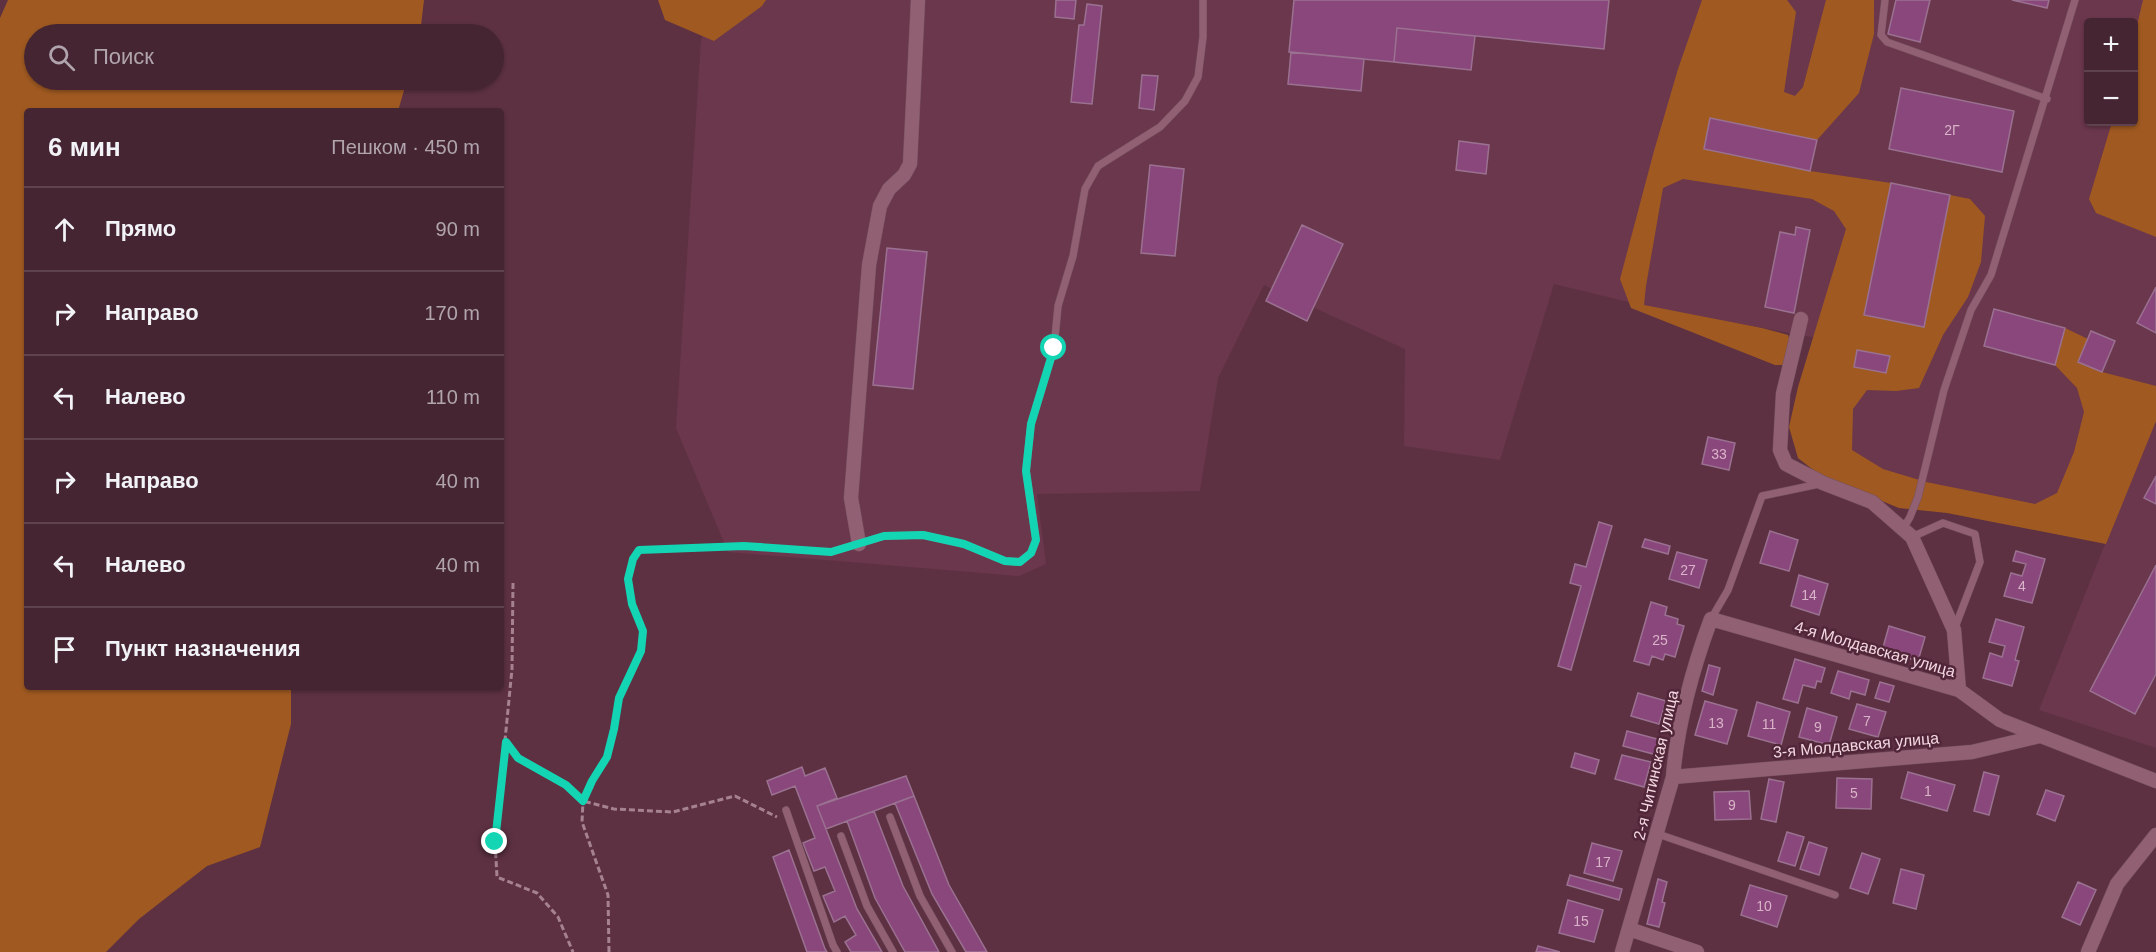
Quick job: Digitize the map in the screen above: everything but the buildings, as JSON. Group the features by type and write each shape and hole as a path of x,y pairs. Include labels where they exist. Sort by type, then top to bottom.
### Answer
{"street":[{"path":"859,544 851,498 869,265 880,206 889,189 904,175 910,164 918,0"},
{"path":"1801,319 1783,394 1780,450 1786,464 1823,483 1872,502 1907,533 1954,630 1959,690"},
{"name":"4-я Молдавская улица","path":"1711,619 1959,690 2000,720 2156,781"},
{"name":"2-я Читинская улица","path":"1622,952 1658,834 1673,777 1687,701 1711,619"},
{"name":"3-я Молдавская улица","path":"1673,777 1972,752 2040,736"},
{"path":"2088,952 2118,884 2156,835"},
{"path":"1629,929 1697,952"}],"lane":[{"path":"831,552 884,536 923,535 964,544 1005,561 1020,562 1031,553 1036,540 1026,471 1031,424 1054,348 1058,306 1073,256 1085,189 1098,166 1160,126 1185,101 1198,77 1203,37 1203,0"},
{"path":"1885,0 1881,35 1887,42 2047,99"},
{"path":"1954,630 1980,562 1975,534 1943,523 1907,533 1910,517 1918,496 1944,390 1971,310 1991,275 2047,99 2075,0"},
{"path":"1711,619 1728,590 1762,496 1823,483"},
{"path":"786,810 837,952"},
{"path":"890,817 920,896 952,952"},
{"path":"1658,834 1835,895"},
{"path":"841,836 867,906 893,952"}],"path":[{"path":"609,952 608,895 582,822 583,801 607,757 619,698 641,651 643,631 632,604 628,579 633,559 639,550 744,546 831,552"},
{"path":"513,583 512,669 495,842 497,877 537,893 558,917 573,952"},
{"path":"506,742 518,758 566,785 583,801 614,809 673,812 735,796 790,823"}],"shaded area":[{"path":"8,0 424,0 421,24 24,24 24,90 404,90 399,108 24,108 24,690 291,690 291,724 260,847 207,866 139,919 106,952 0,952 0,18"},
{"path":"658,0 766,0 762,6 714,41 665,20"},
{"path":"713,0 2156,0 2156,748 2039,710 2105,544 1823,473 1849,344 1645,306 1554,284 1500,460 1404,446 1405,349 1264,285 1218,378 1200,491 1037,494 1046,564 1019,576 728,552 676,428 701,40"},
{"path":"1702,0 1787,0 1796,12 1784,92 1795,96 1803,87 1826,0 1874,0 1874,34 1859,93 1817,140 1710,118 1704,149 1810,171 1891,183 1864,314 1924,327 1950,195 1970,199 1985,216 1981,262 1968,297 1943,335 1919,388 1896,391 1867,390 1853,409 1852,450 1883,469 1926,482 2035,504 2057,493 2074,452 2084,412 2077,388 2055,365 2065,328 2088,339 2078,362 2102,372 2156,386 2156,421 2106,544 1947,513 1899,508 1821,476 1798,458 1789,427 1798,387 1846,229 1834,211 1812,199 1683,179 1663,188 1646,286 1644,305 1788,335 1792,346 1784,365 1775,365 1631,308 1620,279 1678,69"},
{"path":"2143,0 2156,0 2156,237 2096,213 2089,199 2111,126 2138,126 2138,21"}],"route":[{"path":"495,842 506,742 518,758 566,785 583,801 607,757 619,698 641,651 643,631 632,604 628,579 633,559 639,550 744,546 831,552 884,536 923,535 964,544 1005,561 1020,562 1031,553 1036,540 1026,471 1031,424 1054,348"}]}
